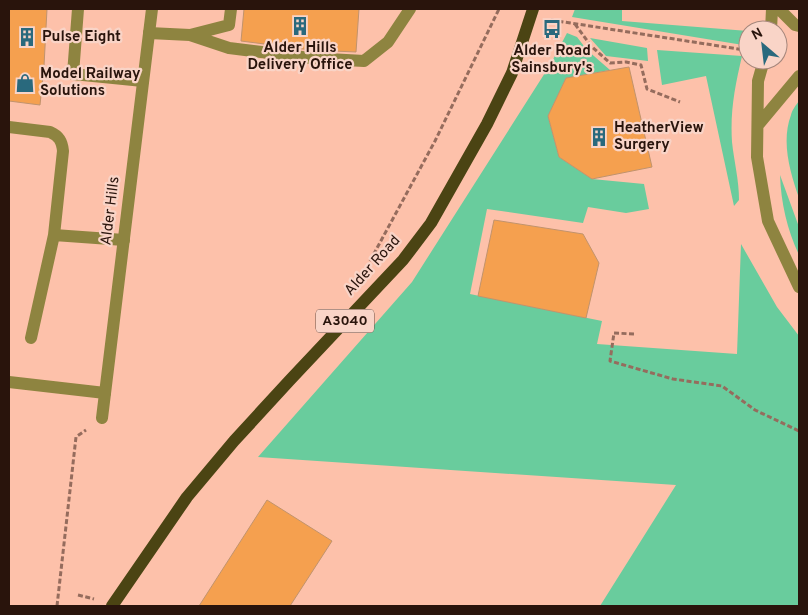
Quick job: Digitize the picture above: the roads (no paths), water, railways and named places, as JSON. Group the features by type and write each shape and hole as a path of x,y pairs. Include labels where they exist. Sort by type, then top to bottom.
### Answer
{"main road":[{"name":"Alder Road","path":"112,606 187,497 234,441 403,260 430,223 487,124 512,73 532,13"}],"street":[{"path":"78,9 73,74 143,81"},
{"name":"Alder Hills","path":"102,418 152,9"},
{"path":"190,35 229,25 231,9"},
{"path":"149,33 190,35 229,48 310,58 364,61 388,42 410,9"},
{"path":"779,9 795,25 799,26"},
{"path":"761,70 758,81 759,124 757,157 768,221 799,287"},
{"path":"759,124 799,76"},
{"path":"9,127 55,134 62,143 63,151 54,235 31,338"},
{"path":"54,235 124,240"},
{"path":"9,382 105,394"}],"place":[{"name":"Alder Hills Delivery Office","path":"300,26"},
{"name":"Alder Road Sainsbury's","path":"552,29"},
{"name":"Pulse Eight","path":"27,37"},
{"name":"Model Railway Solutions","path":"25,83"},
{"name":"HeatherView Surgery","path":"599,137"}]}
